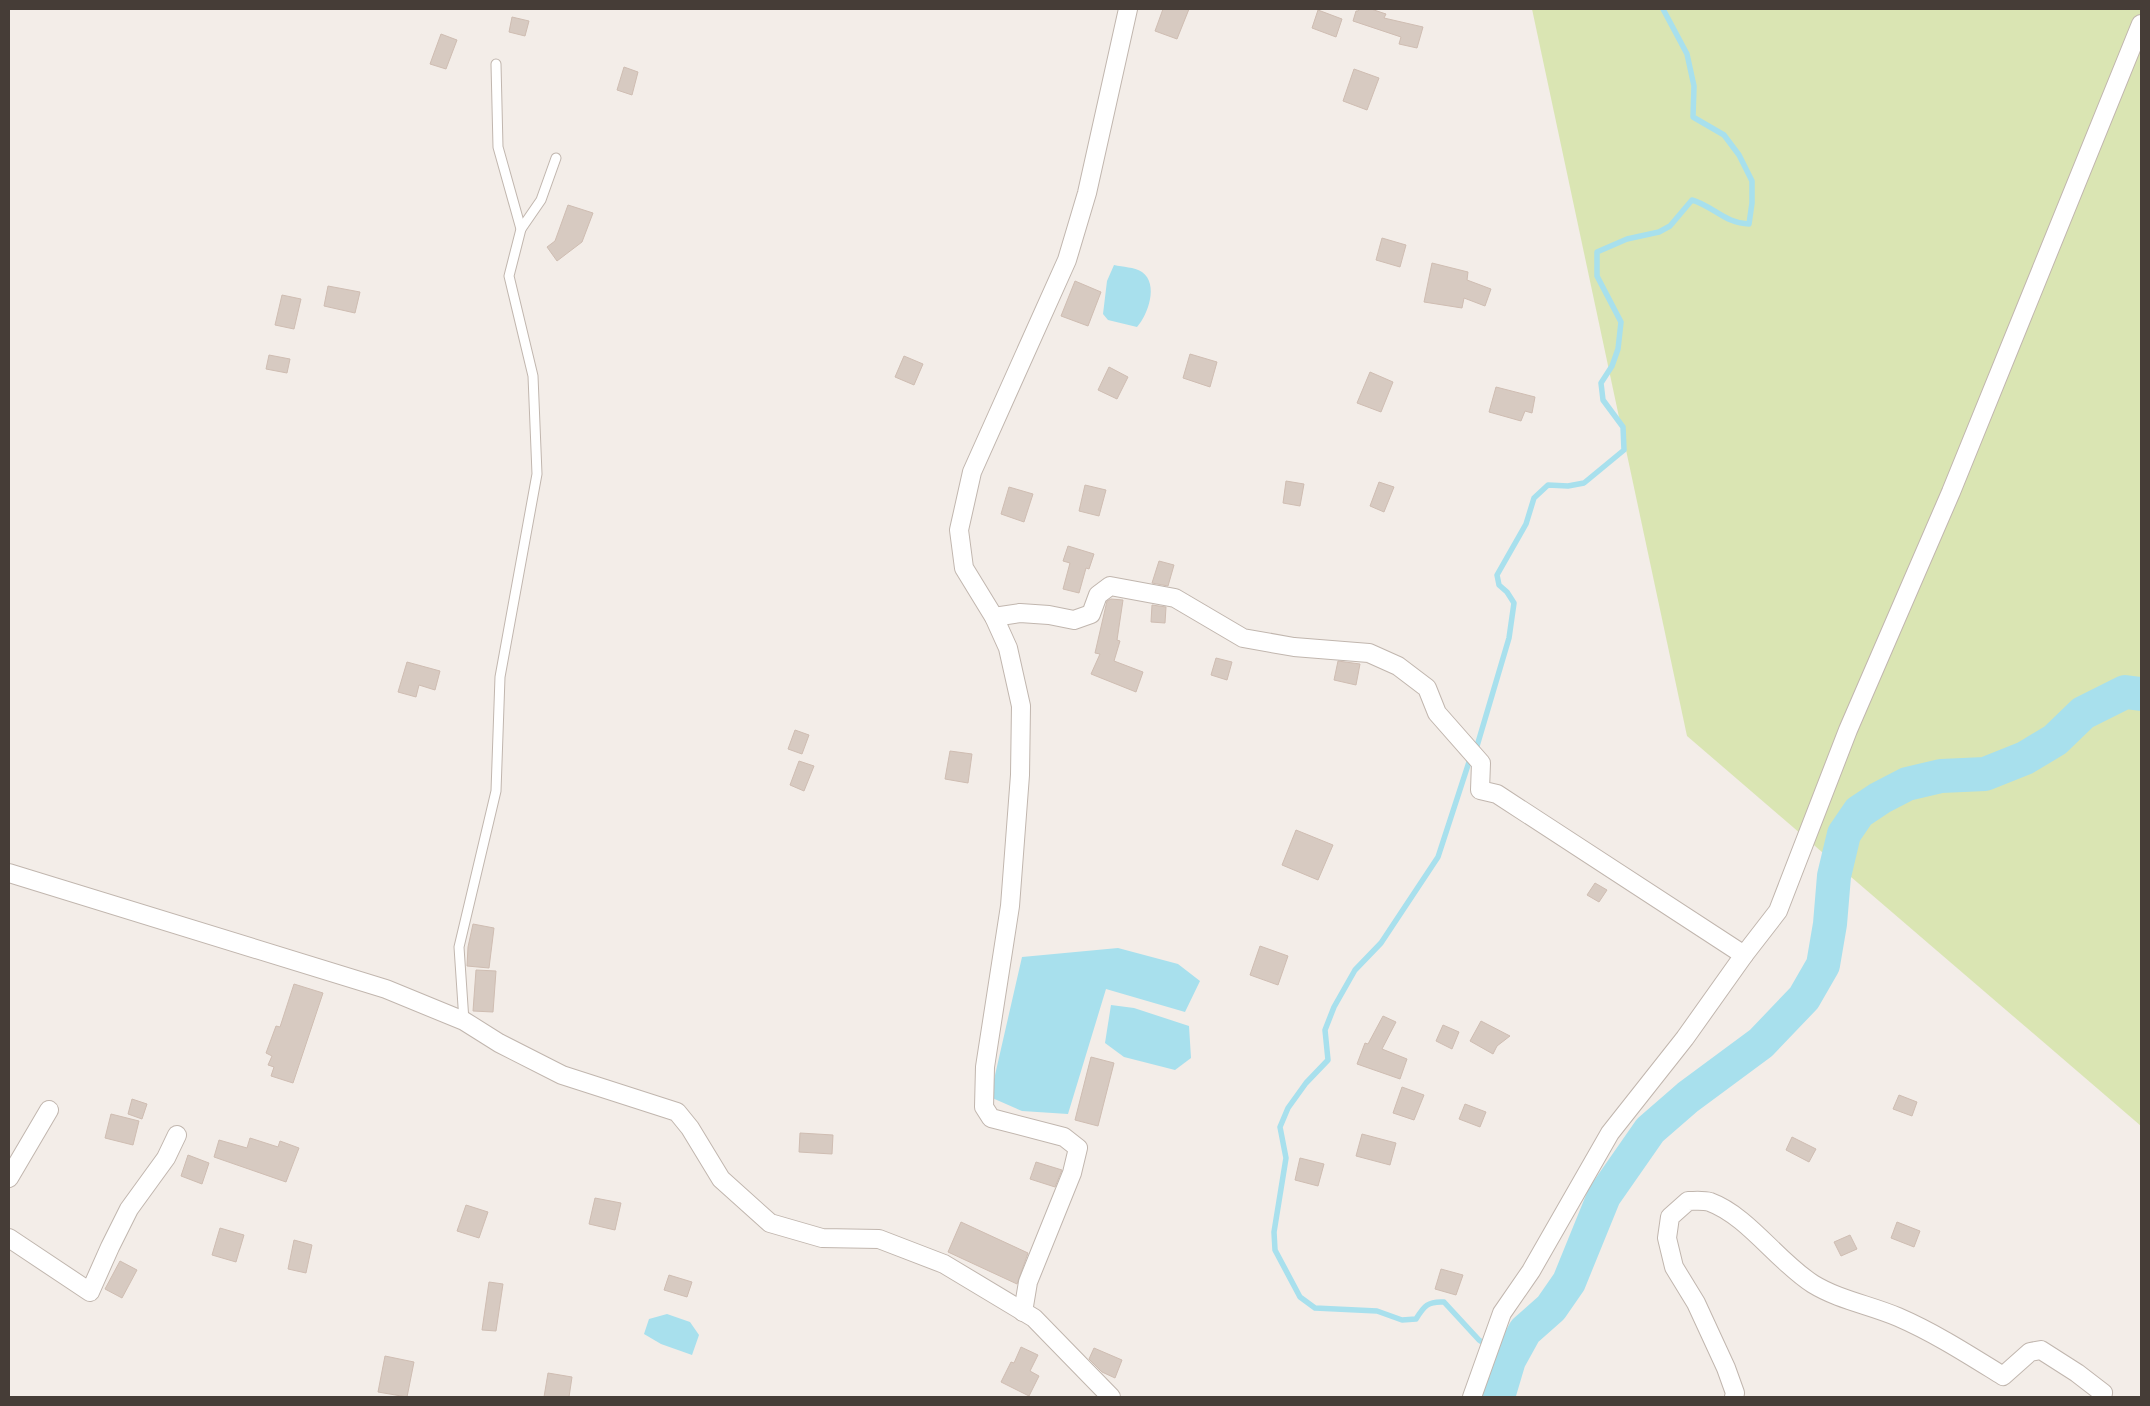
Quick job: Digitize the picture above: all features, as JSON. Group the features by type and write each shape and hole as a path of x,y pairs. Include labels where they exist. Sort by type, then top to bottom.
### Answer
{"street":[{"path":"1023,1312 1028,1282 1072,1173 1078,1148 1064,1138 991,1118 984,1107 985,1067 1010,906 1020,775 1021,706 1008,648 994,618 964,568 959,530 972,472 1067,260 1087,193 1128,9"},
{"path":"1472,1397 1502,1313 1530,1271 1610,1133 1685,1038 1778,911 1848,730 1951,492 2141,24"},
{"path":"994,618 1020,613 1049,615 1074,620 1092,614 1098,595 1110,586 1175,598 1243,638 1294,647 1369,653 1398,666 1427,688 1437,713 1480,763 1480,790 1497,794 1744,955"},
{"path":"9,873 386,990 464,1021 499,1043 562,1075 677,1112 690,1128 721,1178 770,1223 822,1238 879,1239 944,1264 1034,1318 1112,1397"},
{"path":"9,1178 48,1110"},
{"path":"9,1238 90,1292 129,1209 166,1158 176,1135"},
{"path":"1734,1397 1735,1392 1726,1368 1696,1303 1674,1267 1667,1238 1670,1217 1688,1200 1708,1201 1732,1212 1788,1265 1814,1284 1856,1304 1896,1316 1936,1335 2004,1376 2030,1352 2041,1350 2103,1392 2102,1397"}],"lane":[{"path":"496,64 498,147 521,228"},
{"path":"464,1021 459,946 496,790 500,678 537,474 533,376 509,276 521,228 541,200 556,158"}],"green space":[{"path":"1532,9 2141,9 2141,1126 1687,736"}],"water":[{"path":"1114,265 1139,270 1147,277 1150,284 1151,292 1148,307 1137,327 1108,320 1103,314 1107,281"},
{"path":"1118,948 1178,964 1200,981 1185,1012 1106,989 1068,1114 1022,1111 990,1097 1022,957"},
{"path":"1111,1005 1134,1008 1189,1026 1191,1058 1175,1070 1124,1057 1105,1043"},
{"path":"667,1314 690,1322 699,1335 692,1355 661,1344 644,1334 649,1319"}],"building":[{"path":"1163,9 1189,9 1177,39 1155,31"},
{"path":"1359,9 1371,9 1386,14 1384,18 1423,27 1417,48 1399,44 1401,37 1353,21 1356,11"},
{"path":"1318,10 1342,19 1336,37 1312,28"},
{"path":"512,17 529,21 525,36 509,32"},
{"path":"441,34 457,40 446,69 430,64"},
{"path":"624,67 638,72 632,95 617,90"},
{"path":"1354,69 1379,78 1367,110 1343,101"},
{"path":"568,205 593,213 582,242 557,261 547,247 555,241"},
{"path":"1382,238 1406,245 1400,267 1376,260"},
{"path":"1432,263 1468,272 1467,280 1491,289 1485,306 1464,298 1462,308 1424,302"},
{"path":"1075,281 1101,292 1088,326 1061,316"},
{"path":"328,286 360,292 355,313 324,306"},
{"path":"282,295 301,299 294,329 275,325"},
{"path":"1190,354 1217,362 1210,387 1183,378"},
{"path":"269,355 290,359 287,373 266,369"},
{"path":"904,356 923,364 914,385 895,377"},
{"path":"1109,367 1128,377 1117,399 1098,390"},
{"path":"1370,372 1393,382 1381,412 1357,403"},
{"path":"1496,387 1535,397 1532,413 1525,411 1521,421 1489,412"},
{"path":"1286,481 1304,484 1300,506 1283,503"},
{"path":"1379,482 1394,487 1384,512 1370,506"},
{"path":"1085,485 1106,490 1099,516 1079,511"},
{"path":"1009,487 1033,494 1024,522 1001,514"},
{"path":"1068,546 1094,554 1089,569 1086,568 1079,593 1063,589 1070,563 1063,561"},
{"path":"1159,561 1174,565 1168,586 1152,583"},
{"path":"1111,599 1123,600 1117,640 1120,641 1114,661 1143,672 1136,692 1091,674 1100,654 1095,653 1107,601"},
{"path":"1152,605 1166,607 1165,623 1151,622"},
{"path":"1216,658 1232,662 1227,680 1211,675"},
{"path":"1338,661 1360,664 1356,685 1334,680"},
{"path":"407,662 440,671 435,690 419,685 416,697 398,692"},
{"path":"795,730 809,735 802,754 788,749"},
{"path":"950,751 972,754 968,783 945,779"},
{"path":"799,761 814,766 804,791 790,785"},
{"path":"1296,830 1333,845 1318,880 1282,865"},
{"path":"1595,883 1607,890 1599,902 1587,895"},
{"path":"473,924 494,928 489,968 467,966 468,947"},
{"path":"1260,946 1288,956 1278,985 1250,975"},
{"path":"476,970 496,971 493,1012 473,1011"},
{"path":"294,984 323,993 293,1083 271,1076 274,1067 268,1065 272,1056 266,1053 276,1026 280,1027"},
{"path":"1383,1016 1396,1022 1382,1049 1407,1059 1400,1079 1357,1064 1365,1043 1368,1044"},
{"path":"1481,1021 1510,1036 1497,1046 1493,1054 1470,1041"},
{"path":"1443,1025 1459,1032 1452,1049 1436,1041"},
{"path":"1091,1057 1114,1063 1098,1126 1075,1120"},
{"path":"1402,1087 1424,1095 1414,1120 1393,1113"},
{"path":"1899,1095 1917,1102 1912,1116 1893,1109"},
{"path":"132,1099 147,1104 142,1119 128,1114"},
{"path":"1465,1104 1486,1112 1480,1127 1459,1119"},
{"path":"111,1114 139,1121 133,1145 105,1138"},
{"path":"800,1133 833,1135 832,1154 799,1152"},
{"path":"1362,1134 1396,1143 1390,1165 1356,1156"},
{"path":"1792,1137 1816,1149 1809,1162 1786,1150"},
{"path":"250,1138 278,1147 280,1141 299,1148 286,1182 214,1157 219,1140 247,1148"},
{"path":"188,1155 209,1163 202,1184 181,1176"},
{"path":"1300,1158 1324,1164 1318,1186 1295,1180"},
{"path":"1036,1162 1062,1170 1055,1187 1030,1179"},
{"path":"595,1198 621,1203 615,1230 589,1224"},
{"path":"466,1205 488,1212 479,1238 457,1231"},
{"path":"961,1222 1028,1253 1017,1284 948,1252"},
{"path":"1897,1222 1920,1231 1914,1247 1891,1238"},
{"path":"220,1228 244,1235 236,1262 212,1255"},
{"path":"1850,1235 1857,1249 1841,1256 1834,1242"},
{"path":"294,1240 312,1245 306,1273 288,1269"},
{"path":"120,1261 137,1270 122,1298 105,1289"},
{"path":"1441,1269 1463,1275 1456,1295 1435,1289"},
{"path":"669,1275 692,1282 687,1297 664,1290"},
{"path":"489,1282 503,1284 496,1331 482,1330"},
{"path":"1021,1347 1038,1355 1030,1371 1039,1376 1029,1396 1001,1382 1011,1362 1014,1363"},
{"path":"1094,1348 1122,1360 1115,1378 1102,1372 1089,1359"},
{"path":"385,1356 414,1362 407,1397 378,1392"},
{"path":"548,1373 572,1377 569,1397 544,1397"}],"waterway":[{"path":"1477,746 1509,638 1514,603 1507,592 1499,585 1497,575 1526,524 1534,498 1548,485 1568,486 1584,483 1624,450 1623,427 1603,400 1601,383 1612,366 1618,349 1621,322 1597,276 1597,252 1627,239 1659,232 1670,226 1692,200 1733,221 1749,224 1752,203 1752,181 1739,155 1724,135 1693,117 1694,86 1687,54 1663,9"},
{"path":"1498,1397 1509,1360 1525,1331 1551,1308 1569,1282 1604,1196 1650,1130 1688,1097 1761,1043 1804,998 1823,965 1830,924 1834,876 1844,834 1859,812 1880,798 1907,784 1941,776 1985,774 2025,758 2055,740 2083,713 2125,692 2141,694"},
{"path":"1469,762 1438,857 1381,943 1355,970 1334,1007 1325,1030 1328,1060 1306,1083 1288,1108 1280,1127 1286,1158 1274,1232 1275,1250 1300,1297 1315,1308 1377,1311 1402,1320 1416,1319 1427,1305 1434,1302 1444,1302 1479,1340 1509,1360"}]}
